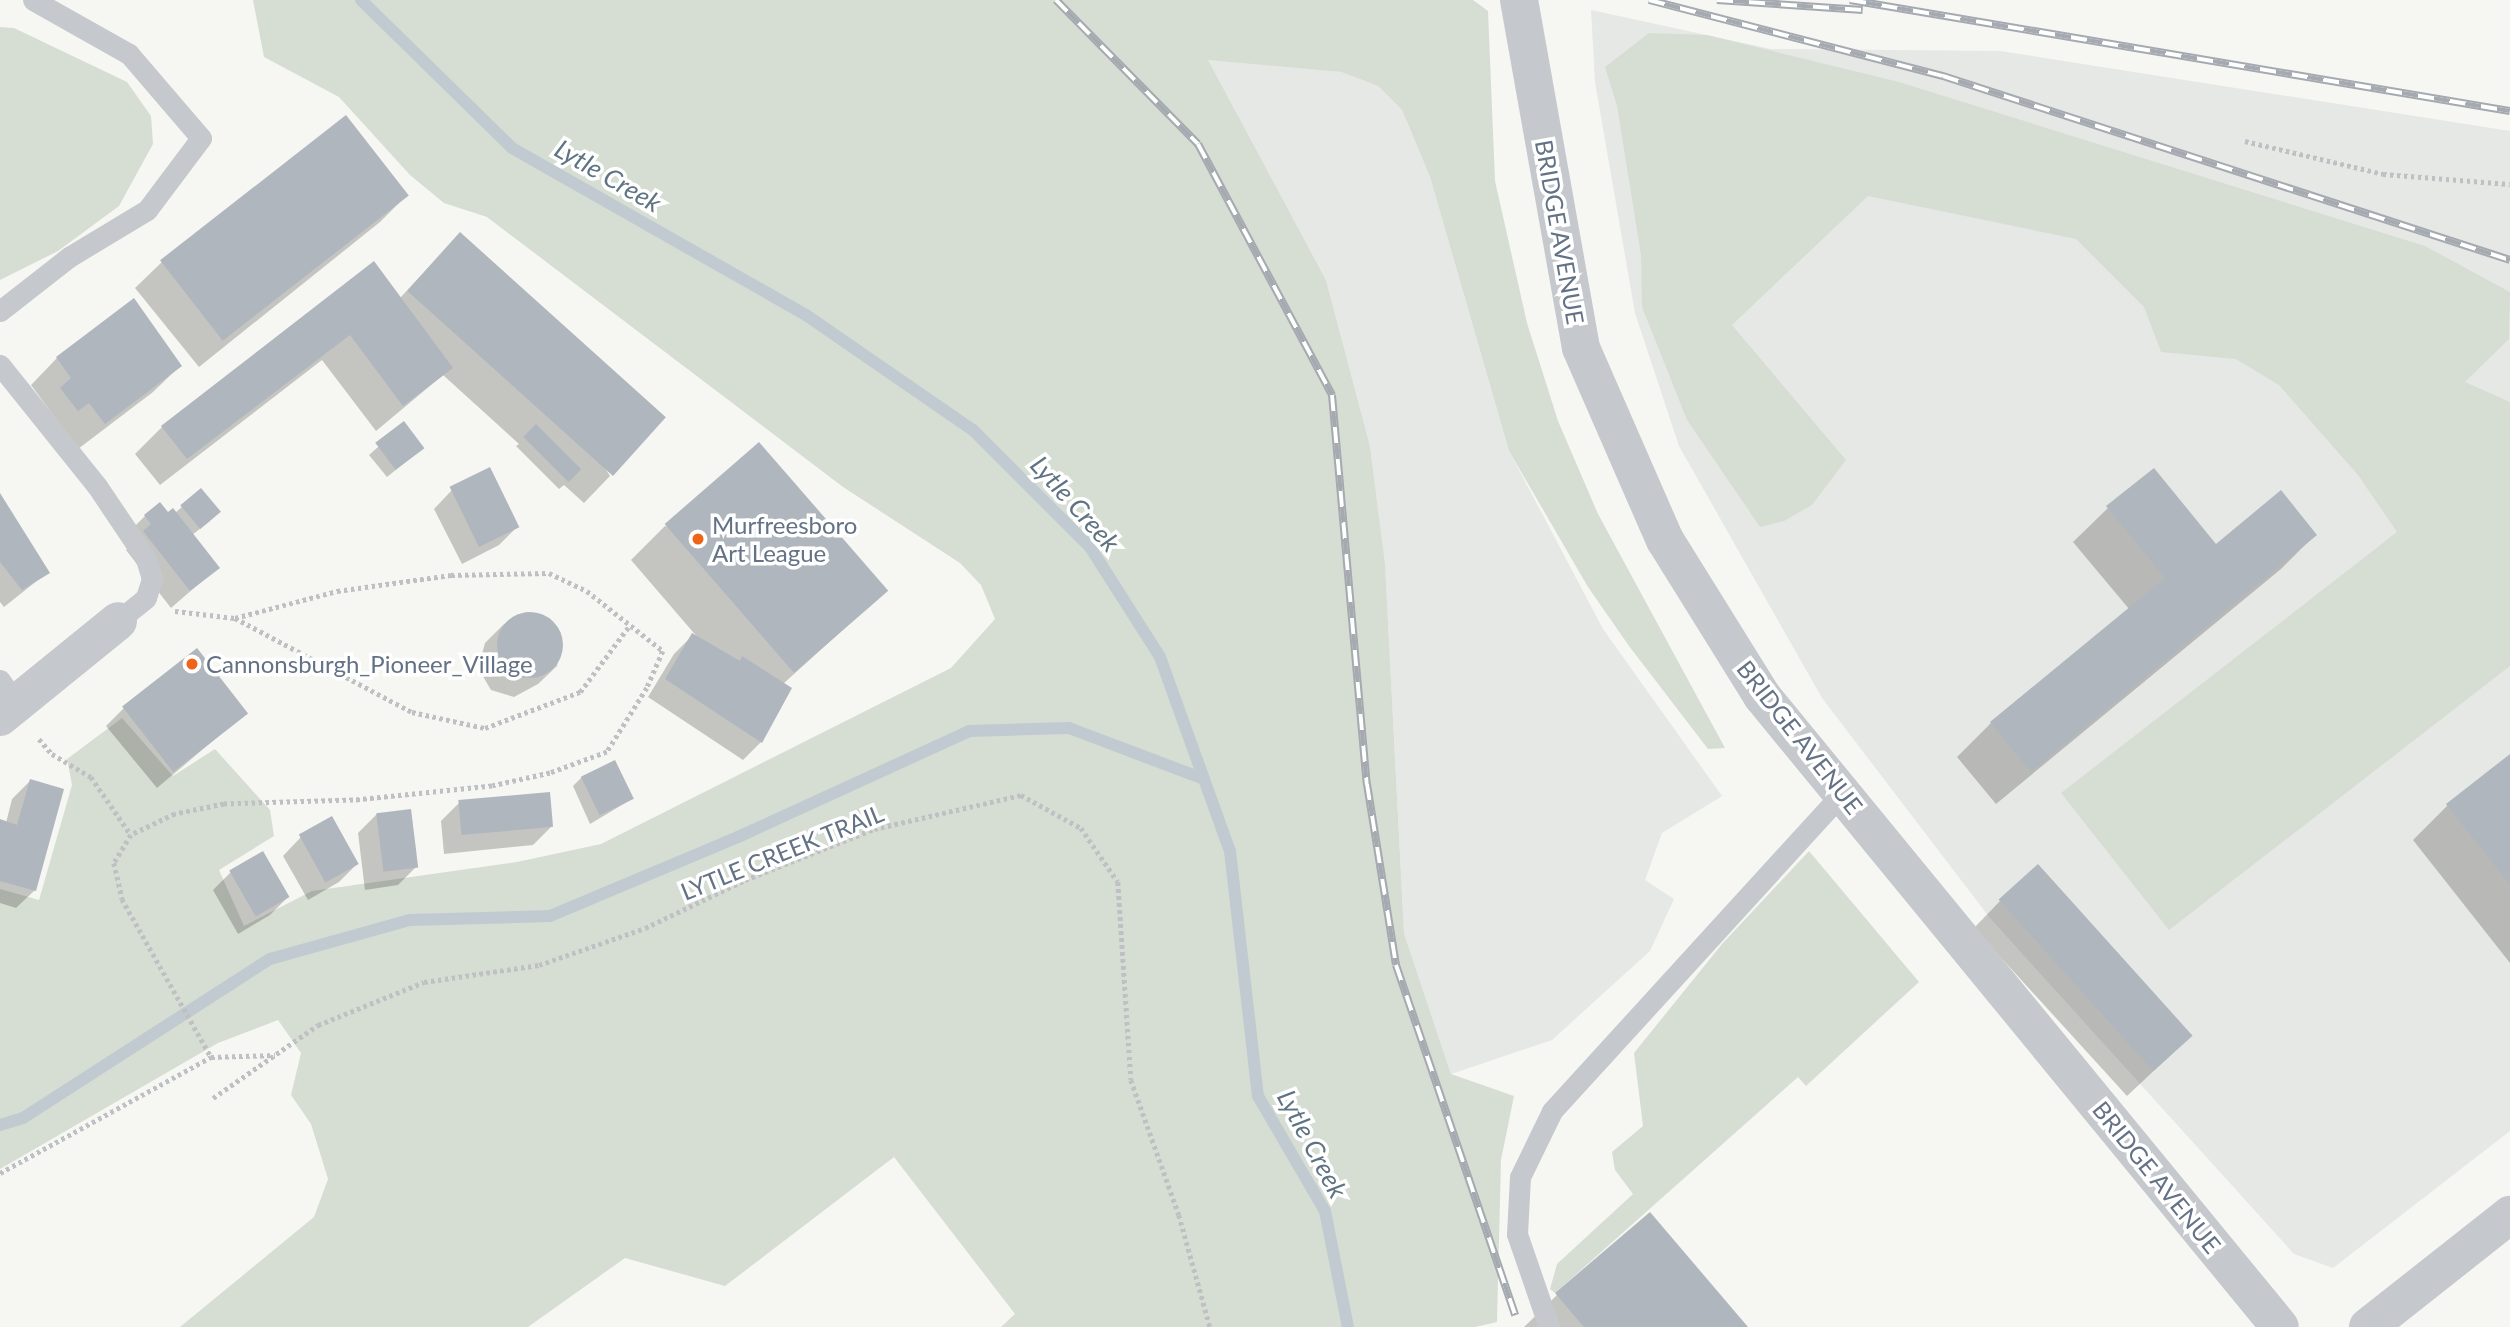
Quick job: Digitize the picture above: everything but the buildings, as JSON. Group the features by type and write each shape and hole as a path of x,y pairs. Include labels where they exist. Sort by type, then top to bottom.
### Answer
{"street":[{"name":"BRIDGE AVENUE","path":"1519,0 1581,348 1665,540 1762,696 2280,1327"},
{"path":"13,709 118,621"},
{"path":"2368,1327 2510,1215"}],"lane":[{"path":"0,311 69,257 147,210 201,138 128,54 33,0"},
{"path":"0,365 97,486 146,559 152,579 146,598 118,621"},
{"path":"1549,1327 1517,1234 1520,1177 1552,1111 1842,793"}],"path":[{"path":"2245,141 2383,174 2510,184"},
{"path":"211,1057 122,899 114,863 131,835 175,814 224,804 353,800 492,786 550,773 607,752 647,688 663,651 587,591 550,573 451,575 362,587 235,618"},
{"path":"163,618 173,610 235,618 412,712 485,728 580,692 630,625"},
{"path":"13,709 52,754 91,777 131,835"},
{"name":"LYTLE CREEK TRAIL","path":"213,1098 318,1025 424,982 539,965 645,928 745,880 874,829 1021,795 1081,828 1118,882 1131,1080 1179,1215 1210,1327"},
{"path":"0,1173 211,1057 275,1055"}],"shaded area":[{"path":"253,0 1473,0 1488,11 1495,181 1527,323 1558,421 1598,514 1725,748 1708,749 1629,646 1588,587 1509,451 1430,177 1402,110 1378,86 1341,72 1208,60 1326,280 1370,446 1385,563 1404,933 1451,1074 1514,1096 1501,1160 1497,1322 1475,1327 1001,1327 1015,1314 894,1157 725,1286 625,1258 528,1327 180,1327 314,1217 328,1179 311,1124 291,1095 301,1053 278,1020 218,1043 0,1169 0,889 39,900 72,785 67,759 122,718 173,776 215,749 270,810 274,836 219,870 244,926 312,891 517,862 601,844 951,668 995,619 981,585 960,563 843,487 487,217 444,203 410,175 339,97 264,57"},
{"path":"1591,10 1771,49 2000,51 2510,131 2510,1131 2333,1268 2294,1254 1990,918 1822,698 1679,446 1635,313 1595,82"},
{"path":"0,27 14,28 127,82 151,116 153,144 119,206 58,251 0,280"},
{"path":"1649,33 1707,35 1899,82 2425,246 2510,292 2509,339 2465,382 2510,402 2510,666 2169,930 2061,793 2397,532 2358,475 2279,385 2236,359 2161,352 2144,307 2076,239 1868,196 1732,325 1846,460 1812,505 1784,521 1760,527 1687,420 1642,307 1641,255 1617,106 1605,67"},
{"path":"1207,59 1341,72 1378,86 1402,110 1430,177 1509,451 1603,629 1722,796 1662,833 1645,880 1674,899 1650,951 1552,1040 1451,1074 1404,933 1385,563 1370,446 1326,280"},
{"path":"1809,851 1919,982 1806,1086 1798,1077 1555,1293 1550,1289 1557,1264 1633,1194 1615,1170 1612,1152 1643,1126 1634,1053 1722,944"}],"waterway":[{"name":"Lytle Creek","path":"361,0 512,148 806,315 973,430 1090,547 1160,657 1230,851 1258,1096 1325,1211 1348,1327"},
{"path":"0,1125 23,1118 270,959 410,920 550,916 738,837 969,731 1069,728 1204,779"}],"railway":[{"path":"1056,0 1198,144 1332,395 1367,784 1396,965 1515,1315"},
{"path":"1649,0 1943,76 2510,260"},
{"path":"1717,0 1863,10"},
{"path":"1850,0 2510,111"}],"place":[{"name":"Murfreesboro Art League","path":"698,539"},
{"name":"Cannonsburgh_Pioneer_Village","path":"192,664"}]}
